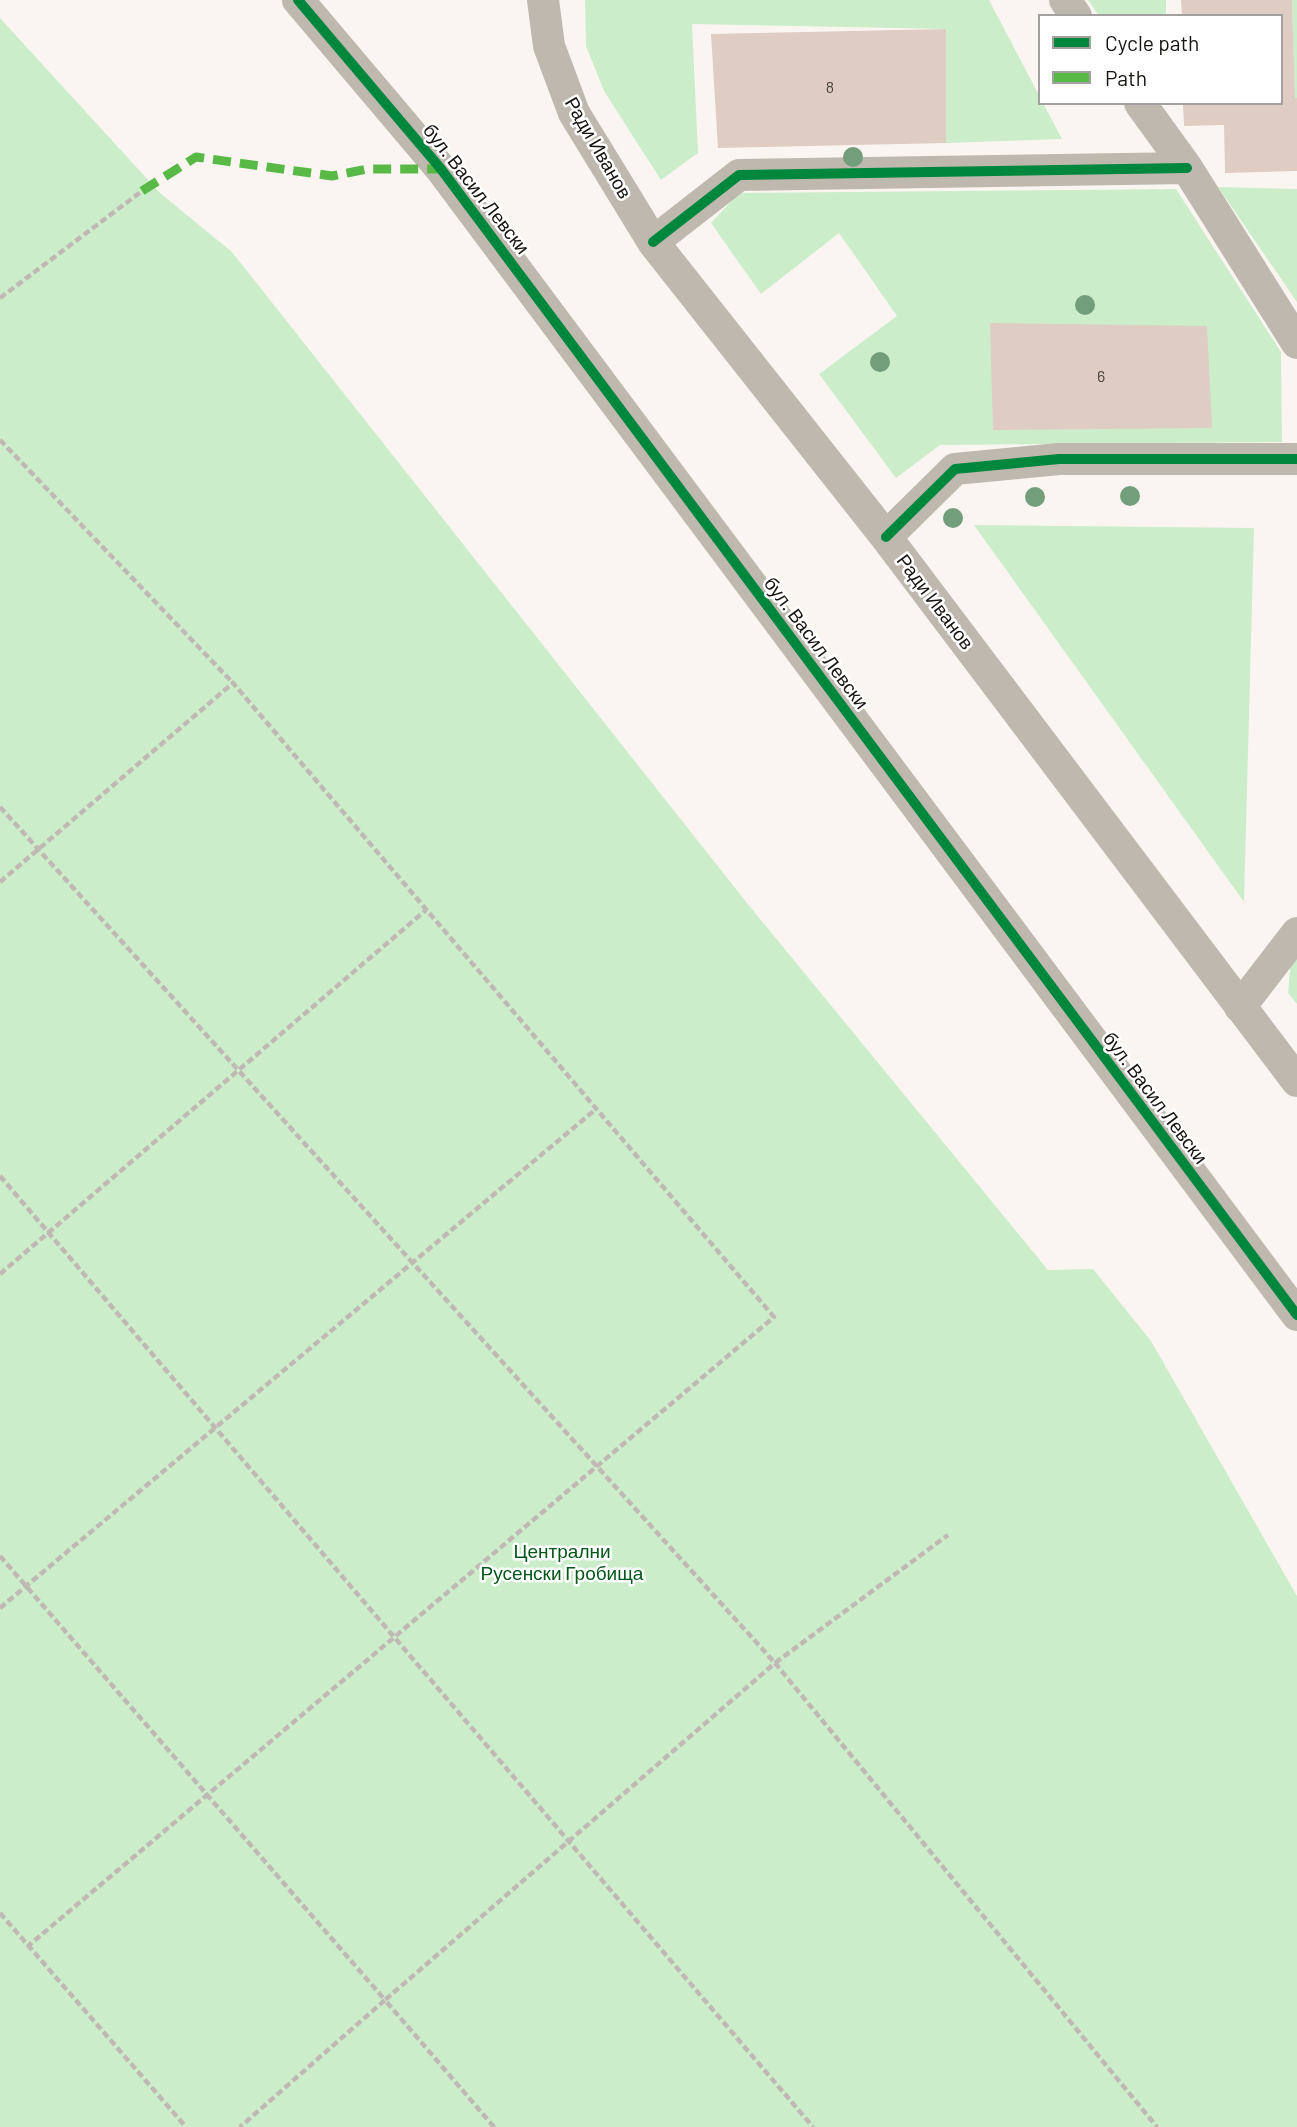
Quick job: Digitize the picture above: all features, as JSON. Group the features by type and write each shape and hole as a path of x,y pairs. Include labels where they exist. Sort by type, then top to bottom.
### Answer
{"street":[{"name":"бул. Васил Левски","path":"298,0 449,180 1297,1315"},
{"name":"Ради Иванов","path":"542,0 549,46 574,113 653,242 886,537 1297,1082"},
{"path":"1141,105 1187,168 1297,343"},
{"path":"653,242 738,175 1187,168"},
{"path":"886,537 955,469 1059,459 1297,458"},
{"path":"1240,1007 1297,933"}],"path":[{"path":"0,298 142,191"},
{"path":"0,440 233,683 774,1317 28,1946"},
{"path":"0,882 233,683"},
{"path":"0,807 775,1663 1157,2127"},
{"path":"0,1274 426,910"},
{"path":"0,1608 596,1109"},
{"path":"0,1176 813,2127"},
{"path":"240,2127 775,1663 948,1535"},
{"path":"0,1556 494,2127"},
{"path":"0,1913 186,2127"}],"green space":[{"path":"585,0 989,0 1038,93 1038,105 1044,105 1062,139 946,143 946,29 692,24 698,153 661,180 604,91 586,46"},
{"path":"1088,0 1166,0 1166,14 1098,14"},
{"path":"1292,0 1297,0 1297,98 1295,98"},
{"name":"Централни Русенски Гробища","path":"0,18 160,193 232,252 747,903 1048,1270 1093,1269 1151,1341 1297,1596 1297,2127 0,2127"},
{"path":"1218,187 1297,189 1297,302"},
{"path":"1176,189 1281,352 1282,442 940,445 896,478 819,374 897,316 839,233 761,294 711,223 739,193"},
{"path":"974,525 1254,528 1244,902"},
{"path":"1292,948 1297,948 1297,1004 1288,993"}],"building":[{"path":"1181,0 1292,0 1297,98 1297,171 1225,173 1224,125 1184,126 1183,105 1283,105 1283,14 1182,14"},
{"path":"946,29 946,143 718,148 711,34"},
{"path":"990,323 1207,326 1212,428 993,430"}],"marked path":[{"path":"142,191 196,157 332,176 367,169 441,169"}],"cycle path":[{"path":"298,0 441,169 1297,1315"},
{"path":"653,242 739,175 1187,168"},
{"path":"886,537 955,469 1059,459 1297,459"}]}
